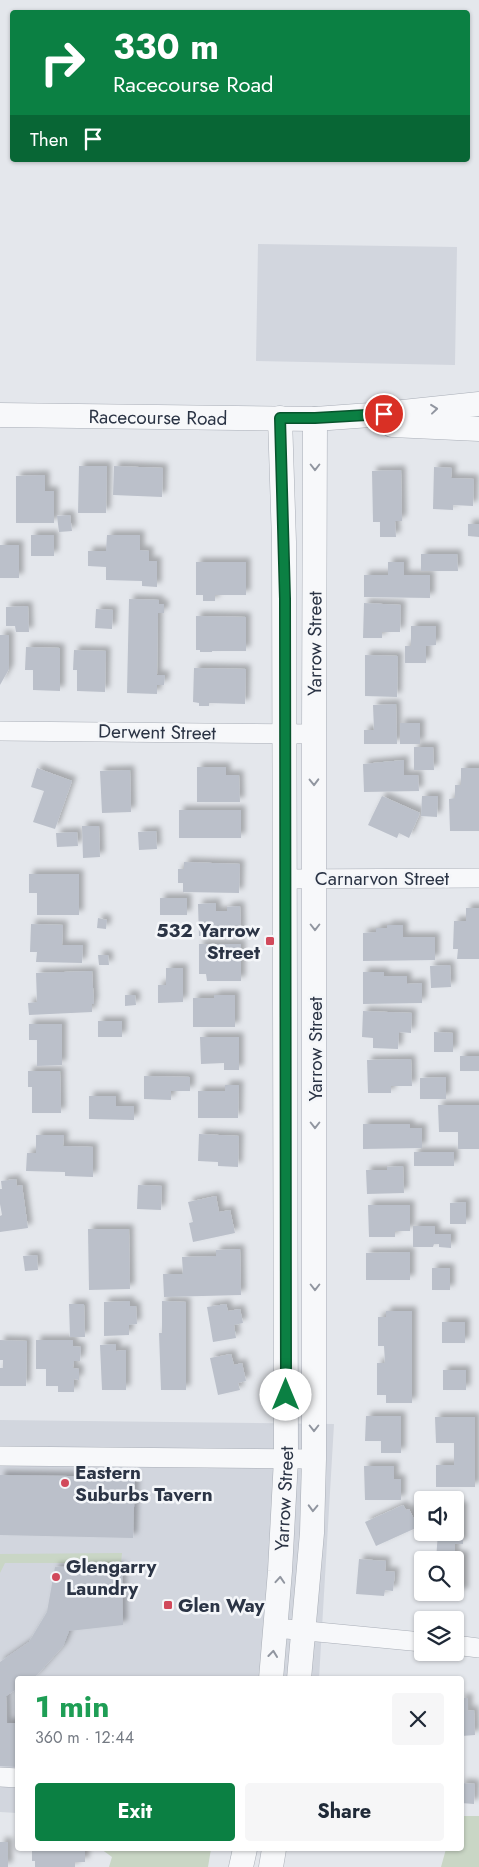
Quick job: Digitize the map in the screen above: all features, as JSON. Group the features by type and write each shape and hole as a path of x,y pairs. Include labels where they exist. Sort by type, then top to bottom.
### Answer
{"street":[{"name":"Racecourse Road","path":"0,415 315,418 384,414 479,404"},
{"name":"Yarrow Street","path":"271,1676 286,1459 284,542 280,418"},
{"name":"Racecourse Road","path":"315,418 387,425 479,429"},
{"name":"Yarrow Street","path":"299,1676 312,1533 314,1459 315,418"},
{"name":"Derwent Street","path":"0,731 314,734"},
{"name":"Carnarvon Street","path":"285,879 479,878"},
{"path":"0,1456 314,1459"},
{"path":"276,1628 414,1641"},
{"path":"464,1647 479,1648"},
{"path":"0,1777 15,1778"},
{"path":"241,1867 245,1851"},
{"path":"271,1867 274,1851"}],"shaded area":[{"path":"258,244 457,247 455,365 256,361"},
{"path":"0,1420 334,1424 319,1676 15,1676 15,1813 0,1812"}],"green space":[{"path":"122,1553 121,1563 5,1563 0,1573 0,1554"},
{"path":"464,1816 479,1816 479,1867 441,1867 445,1851 464,1851"},
{"path":"104,1851 211,1851 208,1867 109,1867 112,1857"}],"building":[{"path":"79,466 107,466 106,513 78,513"},
{"path":"114,466 163,468 162,497 113,495"},
{"path":"434,467 452,468 451,478 474,479 473,506 453,505 453,510 433,509"},
{"path":"401,470 402,521 395,521 396,537 380,537 380,522 373,522 372,471"},
{"path":"45,475 45,491 54,491 54,523 16,523 16,476"},
{"path":"70,515 72,531 59,532 57,516"},
{"path":"468,524 479,524 479,537 468,536"},
{"path":"31,535 54,535 54,556 31,556"},
{"path":"107,535 140,535 140,550 149,551 149,561 157,561 157,587 142,586 142,581 106,580 106,567 88,566 88,551 106,551"},
{"path":"0,545 19,545 19,578 0,578"},
{"path":"421,554 457,554 458,571 421,571"},
{"path":"196,562 246,562 246,595 215,595 215,601 203,601 203,595 196,595"},
{"path":"388,562 404,562 404,575 430,575 430,598 364,597 364,575 388,575"},
{"path":"129,599 159,600 159,604 164,604 164,613 158,613 157,675 165,675 164,685 157,685 157,694 127,693"},
{"path":"364,603 401,605 400,632 382,632 382,638 363,638"},
{"path":"28,606 29,632 16,632 15,626 6,626 6,607"},
{"path":"96,609 113,610 112,629 95,628"},
{"path":"196,616 246,617 246,651 200,652 200,650 196,650"},
{"path":"411,626 436,626 436,645 426,646 426,663 405,663 405,646 411,646"},
{"path":"0,635 9,635 9,669 0,685"},
{"path":"26,647 60,648 60,691 33,690 33,670 25,670"},
{"path":"74,650 106,651 105,692 77,691 77,670 73,670"},
{"path":"365,655 398,656 397,697 365,696"},
{"path":"194,668 246,669 245,704 209,703 209,706 199,706 199,703 193,702"},
{"path":"396,704 397,744 364,744 364,730 374,730 373,705"},
{"path":"400,723 420,723 420,744 400,744"},
{"path":"414,747 433,747 434,770 414,770"},
{"path":"404,760 404,775 418,775 419,791 364,792 363,764"},
{"path":"197,767 226,767 226,775 239,775 240,802 197,802"},
{"path":"37,768 72,781 55,829 33,822 44,791 31,787"},
{"path":"461,768 479,768 479,831 450,831 449,799 455,798 455,785 461,785"},
{"path":"130,770 131,812 102,813 100,771"},
{"path":"382,796 420,813 409,838 399,833 397,838 368,825"},
{"path":"422,796 438,796 437,817 421,816"},
{"path":"179,810 241,810 241,838 179,838"},
{"path":"82,826 99,826 100,857 83,858"},
{"path":"156,831 157,849 139,850 138,832"},
{"path":"77,832 78,846 57,847 56,833"},
{"path":"184,862 240,864 239,893 183,892 183,883 178,883 178,869 184,869"},
{"path":"29,874 79,874 79,915 37,915 37,893 29,893"},
{"path":"160,898 187,898 187,915 160,915"},
{"path":"216,903 216,911 227,911 227,907 240,906 241,935 199,936 198,904"},
{"path":"466,908 479,908 479,959 457,959 458,949 453,949 454,921 466,921"},
{"path":"98,918 107,920 106,929 97,928"},
{"path":"31,924 63,925 62,945 83,945 82,963 36,962 37,952 30,952"},
{"path":"387,925 403,925 403,937 435,937 435,960 363,961 363,933 376,932 376,928 387,928"},
{"path":"199,944 241,944 241,981 207,981 206,974 199,974"},
{"path":"98,955 108,955 109,965 99,965"},
{"path":"450,965 451,987 431,988 430,966"},
{"path":"166,968 183,968 183,1002 158,1003 158,985 166,985"},
{"path":"92,971 94,1004 92,1004 92,1012 29,1015 28,1003 37,1002 36,973"},
{"path":"363,972 384,972 384,976 407,976 407,984 422,983 422,1003 363,1004"},
{"path":"125,995 135,995 136,1005 125,1006"},
{"path":"214,995 235,995 235,1027 193,1027 193,998 214,998"},
{"path":"363,1011 412,1013 411,1033 399,1032 398,1049 373,1048 373,1038 362,1037"},
{"path":"98,1021 122,1021 122,1037 98,1037"},
{"path":"29,1024 62,1024 62,1065 37,1066 37,1040 29,1040"},
{"path":"434,1032 453,1033 453,1052 434,1052"},
{"path":"200,1037 239,1037 239,1070 224,1070 224,1063 201,1064"},
{"path":"460,1056 479,1056 479,1071 460,1071"},
{"path":"411,1059 412,1086 391,1086 391,1093 368,1093 367,1060"},
{"path":"28,1071 60,1071 61,1113 32,1113 32,1087 28,1087"},
{"path":"144,1076 190,1077 190,1091 171,1091 171,1100 144,1099"},
{"path":"446,1077 446,1099 420,1099 420,1078"},
{"path":"225,1085 239,1085 238,1118 198,1118 198,1091 225,1091"},
{"path":"89,1096 116,1096 116,1106 134,1106 134,1120 89,1119"},
{"path":"438,1105 479,1105 479,1149 458,1149 458,1132 439,1132"},
{"path":"363,1124 410,1124 410,1128 422,1128 422,1148 363,1149"},
{"path":"199,1134 239,1136 238,1167 218,1166 218,1162 198,1161"},
{"path":"36,1135 64,1135 63,1146 93,1147 93,1177 65,1176 65,1172 26,1171 27,1153 36,1153"},
{"path":"414,1152 454,1152 454,1166 414,1166"},
{"path":"403,1166 404,1193 367,1194 366,1170 387,1170 387,1167"},
{"path":"16,1179 17,1186 22,1185 28,1228 0,1232 0,1216 2,1215 0,1204 1,1181"},
{"path":"138,1185 162,1186 161,1210 137,1209"},
{"path":"216,1196 219,1212 230,1210 235,1233 193,1242 189,1223 193,1222 188,1202"},
{"path":"466,1202 466,1224 450,1224 450,1203"},
{"path":"368,1205 410,1205 410,1231 395,1231 395,1237 369,1237"},
{"path":"413,1226 435,1226 435,1234 451,1234 451,1248 439,1247 439,1244 434,1244 433,1247 413,1247"},
{"path":"88,1229 129,1229 130,1289 89,1290"},
{"path":"240,1249 241,1295 164,1297 163,1274 183,1274 182,1257 216,1256 216,1250"},
{"path":"410,1252 410,1280 366,1280 366,1253"},
{"path":"37,1255 38,1270 25,1271 23,1256"},
{"path":"432,1268 450,1268 450,1290 432,1290"},
{"path":"130,1301 130,1306 136,1306 137,1324 129,1325 129,1335 104,1336 104,1302"},
{"path":"162,1301 186,1302 186,1390 161,1390 159,1333 162,1333"},
{"path":"69,1304 84,1304 85,1337 70,1337"},
{"path":"226,1304 228,1311 240,1309 243,1323 234,1325 236,1338 213,1342 207,1307"},
{"path":"386,1311 412,1311 412,1403 386,1403 386,1395 377,1395 377,1363 385,1363 384,1346 378,1346 378,1317 386,1317"},
{"path":"442,1322 465,1322 465,1343 442,1343"},
{"path":"0,1340 27,1341 26,1386 0,1386 0,1368 3,1368 3,1360 0,1360"},
{"path":"36,1340 73,1340 73,1346 81,1347 80,1361 74,1361 73,1368 79,1369 79,1380 74,1379 74,1392 58,1392 58,1386 46,1386 46,1369 36,1369"},
{"path":"116,1344 116,1351 126,1350 126,1390 102,1390 100,1345"},
{"path":"231,1354 234,1365 242,1363 246,1381 238,1383 240,1390 218,1395 210,1358"},
{"path":"443,1370 466,1370 466,1390 443,1390"},
{"path":"366,1416 401,1416 401,1453 381,1453 381,1441 365,1441"},
{"path":"435,1417 475,1417 475,1487 436,1487 436,1465 454,1465 454,1443 436,1443"},
{"path":"364,1466 394,1466 394,1479 401,1479 401,1500 365,1500"},
{"path":"0,1475 135,1477 133,1538 0,1535"},
{"path":"403,1505 406,1510 409,1509 414,1519 414,1529 376,1546 365,1522"},
{"path":"437,1541 463,1541 463,1544 455,1544 455,1551 437,1551"},
{"path":"359,1559 386,1561 385,1571 395,1572 393,1591 385,1590 384,1596 356,1594"},
{"path":"122,1566 123,1625 69,1631 63,1646 37,1675 15,1676 15,1690 6,1696 7,1723 15,1723 15,1767 0,1766 0,1662 29,1642 47,1612 55,1567"},
{"path":"464,1698 468,1698 468,1711 474,1710 475,1735 464,1736"},
{"path":"464,1783 475,1784 474,1804 464,1803"},
{"path":"0,1842 8,1842 8,1867 0,1867"},
{"path":"32,1851 85,1851 85,1862 75,1862 75,1867 35,1867 35,1861 32,1861"}],"place":[{"name":"532 Yarrow Street","path":"270,941"},
{"name":"Eastern Suburbs Tavern","path":"65,1483"},
{"name":"Glengarry Laundry","path":"56,1577"},
{"name":"Glen Way","path":"168,1605"}],"route":[{"path":"286,1395 285,599 280,418 384,414"}]}
